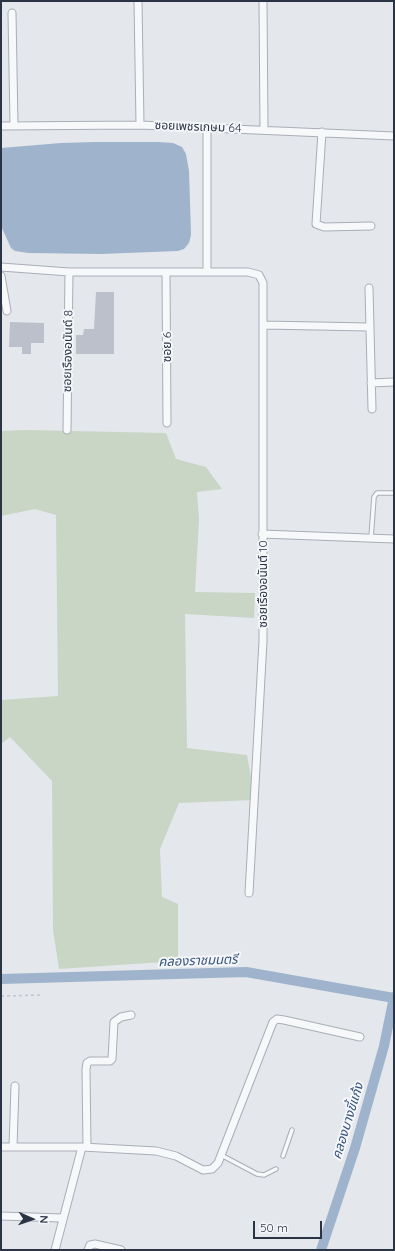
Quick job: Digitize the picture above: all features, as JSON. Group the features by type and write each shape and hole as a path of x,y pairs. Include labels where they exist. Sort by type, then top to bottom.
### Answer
{"street":[{"path":"138,1 140,125"},
{"path":"263,1 264,130"},
{"path":"12,13 14,125"},
{"name":"ซอยเพชรเกษม 64","path":"1,126 140,125 394,136"},
{"path":"1,267 69,272 207,271 207,127"},
{"path":"322,132 316,224 324,227 370,226"},
{"name":"ซอยเรืองอนันต์ 10","path":"207,271 248,272 259,275 263,283 263,641 249,893"},
{"name":"ซอยเรืองอนันต์ 8","path":"67,430 69,272"},
{"name":"ซอย 6","path":"166,272 167,423"},
{"path":"1,276 7,311"},
{"path":"369,288 372,409"},
{"path":"264,325 369,328"},
{"path":"371,383 394,382"},
{"path":"262,534 394,539"},
{"path":"55,1250 62,1218 84,1147 87,1063 90,1061 110,1061 112,1059 114,1022 121,1017 131,1015"},
{"path":"1,1147 84,1147 156,1151 176,1156 203,1170 212,1169 218,1163 273,1022 277,1019 284,1020 360,1037"},
{"path":"13,1147 15,1086"},
{"path":"1,1216 62,1218"},
{"path":"88,1250 90,1245 95,1244 121,1250"}],"lane":[{"path":"371,538 374,497 377,493 394,493"},
{"path":"282,1156 292,1130"},
{"path":"221,1155 257,1174 264,1175 276,1169"}],"path":[{"path":"1,996 42,996"}],"green space":[{"path":"25,430 166,433 176,459 206,467 222,489 197,492 199,519 195,592 255,593 254,618 185,614 187,748 247,755 255,800 179,803 160,849 162,897 178,904 178,961 59,969 53,930 52,781 10,737 1,744 1,700 58,696 56,515 35,509 1,516 1,431"}],"water":[{"path":"94,142 158,142 173,143 182,147 186,154 189,171 191,235 189,243 184,249 178,251 101,254 28,253 15,251 11,248 1,226 1,148"}],"building":[{"path":"96,292 114,292 114,354 76,354 76,335 83,335 84,329 94,329"},
{"path":"10,322 44,323 44,343 31,343 31,354 22,354 22,347 9,347"}],"waterway":[{"name":"คลองราชมนตรี","path":"1,979 246,972 394,998"},
{"name":"คลองบางขี้แก้ง","path":"321,1250 355,1148 384,1046 394,997"}]}
